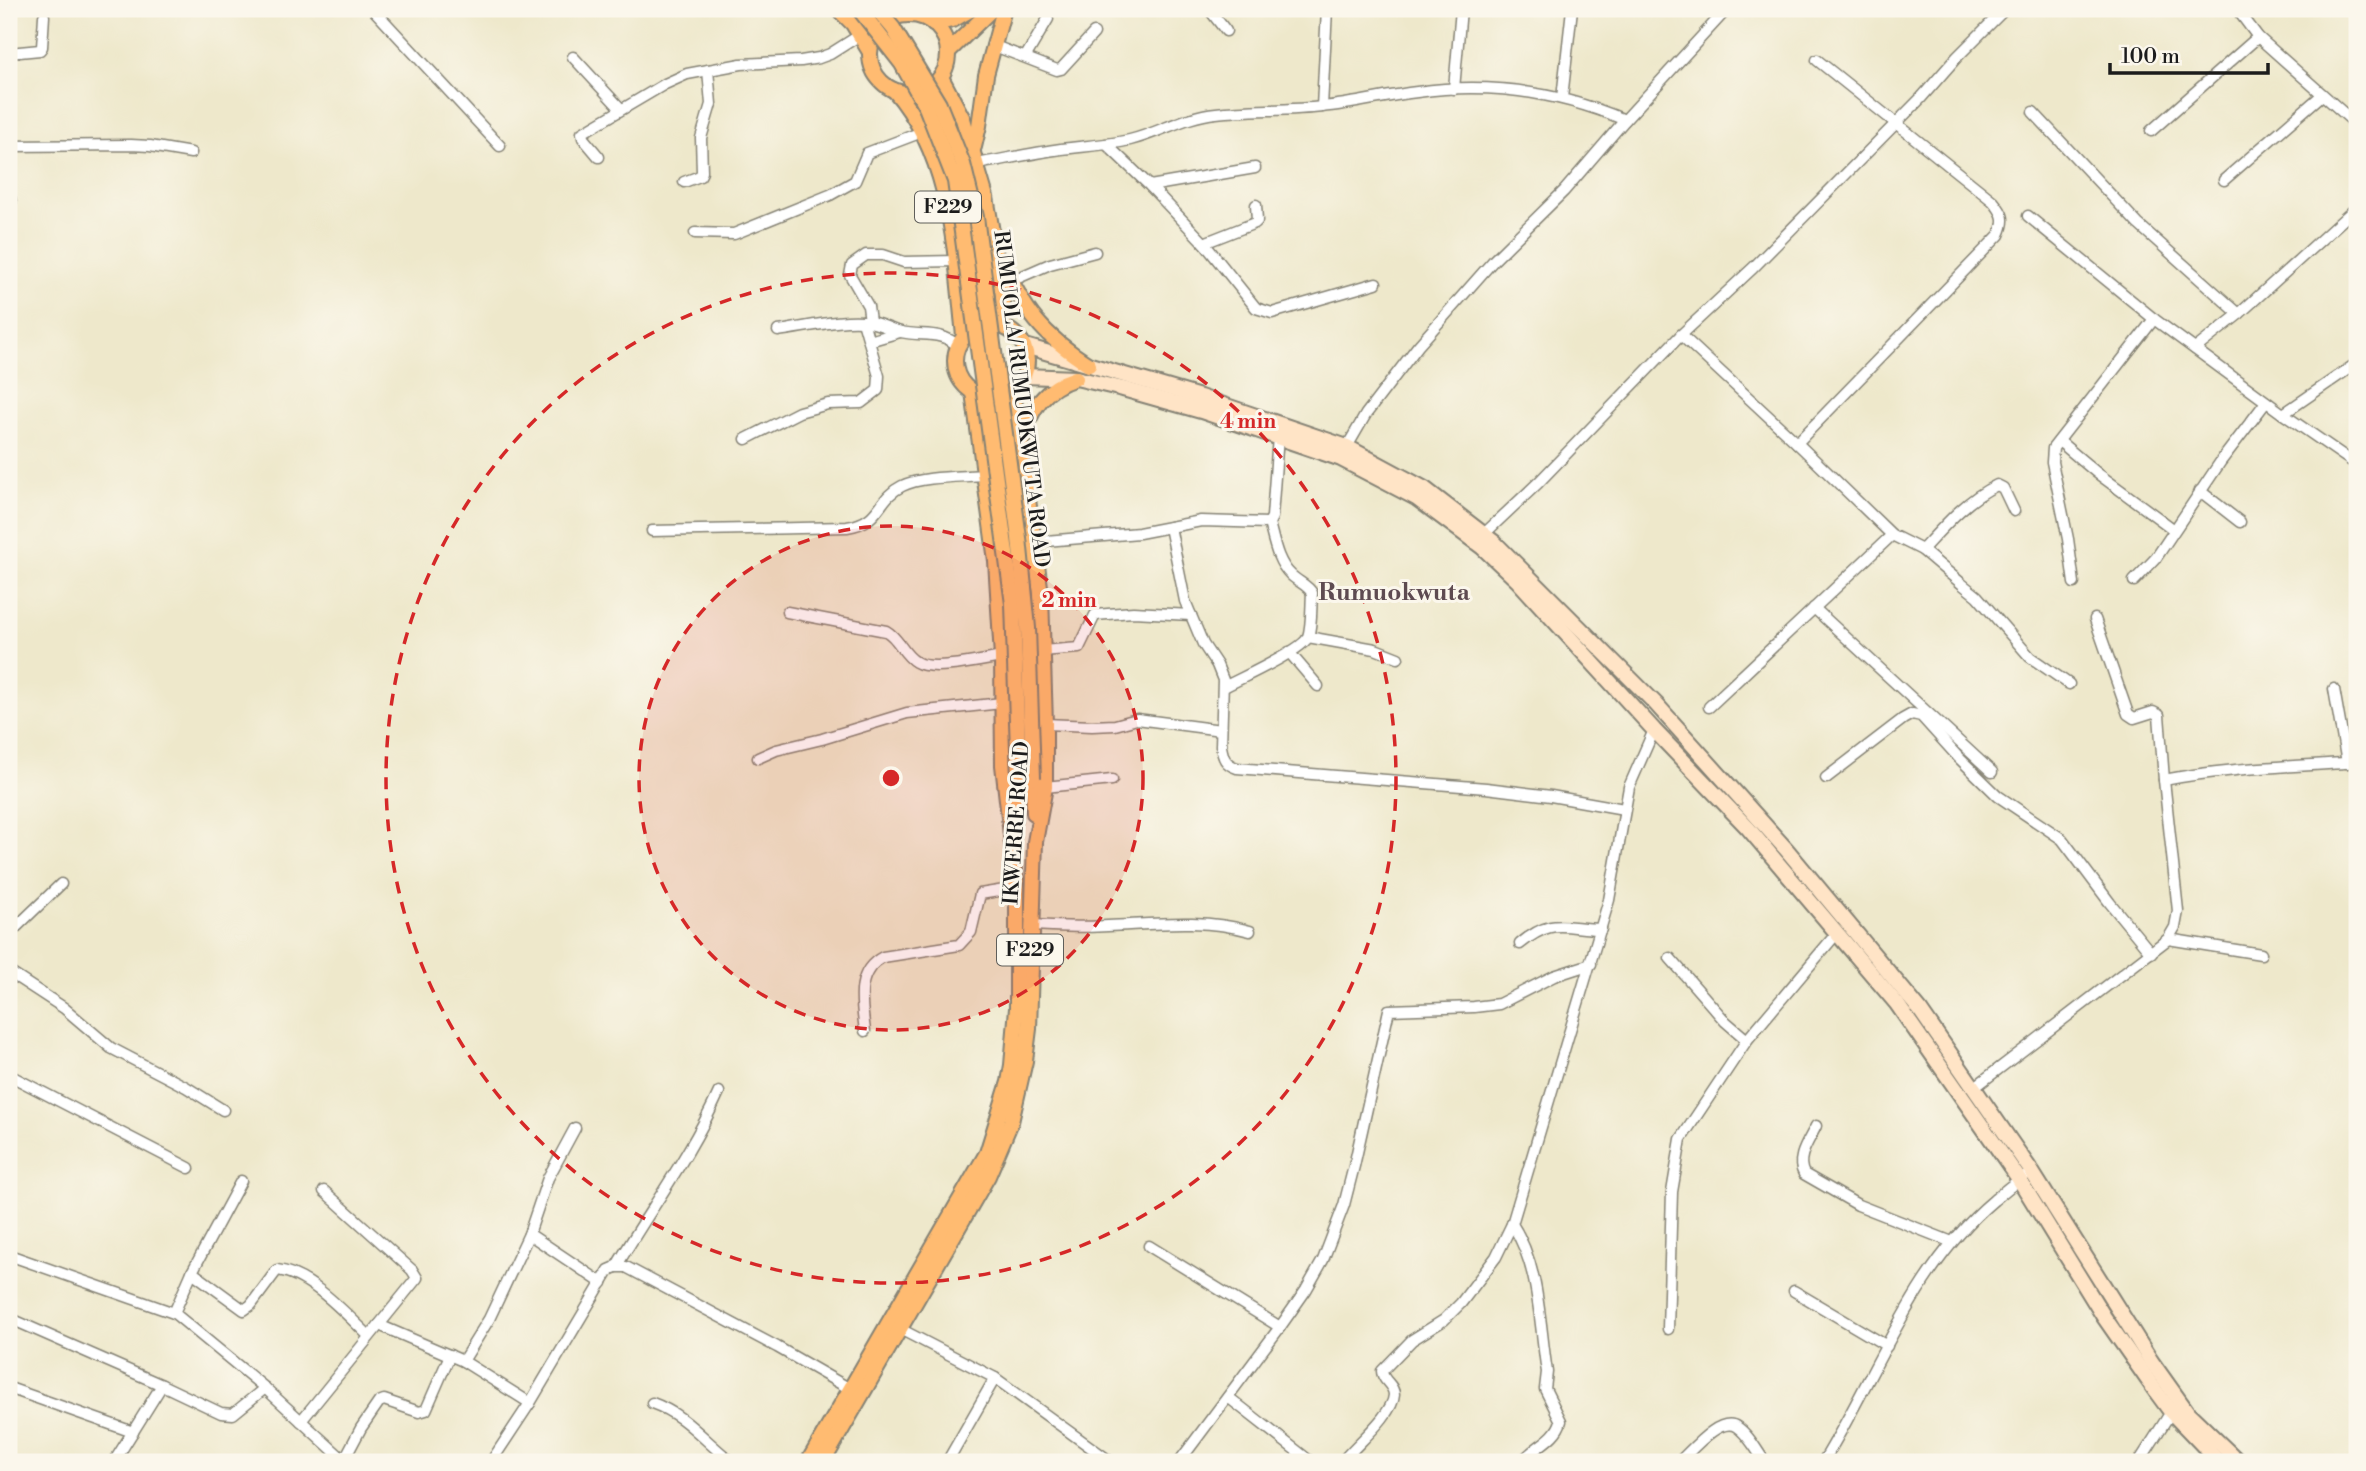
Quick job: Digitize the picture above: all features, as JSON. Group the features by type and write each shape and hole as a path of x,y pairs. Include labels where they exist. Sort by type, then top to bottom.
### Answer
{"main road":[{"path":"838,9 860,35 870,52"},
{"name":"RUMUOLA/ RUMUOKWUTA ROAD","path":"859,9 902,64 920,96 955,181 1013,604 1032,781"},
{"name":"RUMUOLA/ RUMUOKWUTA ROAD","path":"877,9 893,28 939,104 963,164 976,217 1019,538 1028,628 1032,781"},
{"path":"933,24 953,20 972,9"},
{"path":"948,52 992,9"},
{"path":"974,149 992,45 1004,9"},
{"path":"870,52 873,39 894,13 920,17 933,24 945,38 948,52 941,77 922,91 908,93 894,90"},
{"name":"F229","path":"870,52 877,76 910,108 940,177 956,261 961,341"},
{"name":"F229","path":"941,77 963,119 986,197 1003,296 1003,327"},
{"path":"993,240 1022,304 1053,340 1088,365"},
{"path":"981,326 1003,327 1016,334 1025,346 1028,361 1025,376 1013,390 995,397 973,392 958,375 955,360 961,341 981,326"},
{"path":"1025,346 1211,400 1344,453 1425,489 1484,534 1656,704 1786,849 1920,1010 1975,1087 2104,1317 2171,1412 2219,1462"},
{"path":"1025,376 1076,378 1168,401 1278,436 1344,453 1416,498 1482,547 1518,581 1748,828 1897,1004 2026,1176 2188,1413 2239,1462"},
{"path":"1020,448 1027,420 1039,400 1060,383 1076,378"},
{"name":"IKWERRE ROAD","path":"822,1462 988,1176 1011,1122 1021,1086 1028,1040 1035,842 1032,781 1045,724 1041,594 1013,390"},
{"name":"IKWERRE ROAD","path":"808,1462 977,1171 994,1131 1009,1082 1018,977 1017,888 1003,765 1002,657 996,561 973,392"},
{"path":"1013,840 1032,781"}],"street":[{"path":"373,9 500,146"},
{"path":"1209,9 1226,31"},
{"path":"1322,107 1327,9"},
{"path":"1454,89 1461,9"},
{"path":"1562,98 1572,9"},
{"path":"1344,453 1366,414 1418,346 1494,260 1564,191 1727,9"},
{"path":"1484,534 1538,483 1681,335 1753,268 2005,9"},
{"path":"2237,9 2258,37 2357,125"},
{"path":"9,54 40,50 44,16"},
{"path":"1026,56 1048,19"},
{"path":"992,45 1057,70 1061,69 1094,33"},
{"path":"599,157 582,133 687,74 741,64 819,58 860,35"},
{"path":"2151,131 2258,37"},
{"path":"573,57 621,109"},
{"path":"1797,443 1999,235 2005,222 2002,212 1993,201 1817,60"},
{"path":"684,182 700,176 702,172 701,138 710,104 708,70"},
{"path":"977,164 1137,138 1182,121 1216,113 1322,107 1415,92 1454,89 1522,91 1562,98 1595,107 1625,120"},
{"path":"2224,180 2322,95"},
{"path":"2032,113 2138,223 2239,314"},
{"path":"695,233 734,234 830,194 855,181 867,153 922,132"},
{"path":"1106,144 1204,243 1256,308 1263,312 1272,313 1376,283"},
{"path":"9,146 141,145 191,153"},
{"path":"1150,186 1255,168"},
{"path":"9,194 9,208"},
{"path":"1204,243 1255,223 1256,205"},
{"path":"2195,349 2239,314 2357,207"},
{"path":"2028,216 2154,319 2266,402 2356,464"},
{"path":"1012,281 1050,264 1095,252"},
{"path":"746,439 799,412 828,404 860,403 878,390 879,376 866,321 868,306 850,275 852,265 857,260 875,254 904,262 956,261"},
{"path":"2074,583 2052,462 2053,448 2154,319"},
{"path":"778,331 866,321 900,332 939,335 961,341"},
{"path":"869,341 900,332"},
{"path":"1681,335 1892,535 1922,550 1977,596 2030,657 2069,684"},
{"path":"2283,414 2357,363"},
{"path":"2134,581 2151,564 2173,529 2266,402"},
{"path":"1224,687 1303,644 1308,637 1312,593 1310,588 1292,577 1283,565 1269,523 1272,517 1278,436"},
{"path":"2059,441 2097,473 2173,529"},
{"path":"652,531 862,525 872,518 889,495 902,486 914,482 984,475"},
{"path":"1922,550 1956,513 1980,493 1997,485 2004,488 2014,511"},
{"path":"2200,491 2240,522"},
{"path":"1034,542 1139,533 1201,521 1269,523"},
{"path":"1170,527 1179,578 1191,615 1203,643 1217,665 1224,687 1221,746 1225,762 1237,768 1486,788 1624,809"},
{"path":"1709,707 1892,535"},
{"path":"1814,608 1992,772"},
{"path":"787,612 886,631 892,634 914,662 921,664 942,665 1002,657"},
{"path":"1042,651 1079,648 1095,615 1133,612 1191,615"},
{"path":"1975,1087 2151,953 2168,939 2175,927 2178,911 2159,715 2153,712 2134,718 2128,715 2095,619"},
{"path":"1308,637 1375,649 1398,658"},
{"path":"1289,652 1318,686"},
{"path":"2164,780 2232,770 2352,763 2334,689"},
{"path":"758,758 776,750 907,713 1002,703"},
{"path":"1826,778 1903,719 1912,714 1921,716 1998,796 2062,839 2151,953"},
{"path":"1045,724 1115,725 1137,719 1221,730"},
{"path":"1342,1462 1387,1413 1394,1398 1393,1389 1382,1377 1382,1371 1412,1340 1444,1320 1461,1303 1496,1257 1512,1224 1609,900 1624,809 1637,765 1654,730"},
{"path":"1032,781 1112,780"},
{"path":"9,934 61,884"},
{"path":"865,1031 861,995 867,969 875,961 883,957 959,945 971,932 980,894 1017,888"},
{"path":"1031,925 1190,923 1250,931"},
{"path":"1520,944 1541,928 1558,924 1579,929 1601,929"},
{"path":"1668,1329 1672,1192 1681,1139 1747,1040 1837,933"},
{"path":"2168,939 2260,954"},
{"path":"1670,958 1725,1021 1747,1040"},
{"path":"1179,1462 1280,1327 1323,1260 1344,1205 1389,1010 1499,1004 1554,976 1591,964"},
{"path":"10,977 64,1008 111,1048 186,1087 223,1110"},
{"path":"9,1075 189,1168"},
{"path":"616,1267 673,1178 719,1091"},
{"path":"1816,1126 1800,1162 1804,1174 1858,1205 1952,1242"},
{"path":"463,1361 489,1319 529,1234 548,1178 575,1128"},
{"path":"1823,1462 1910,1301 1952,1242 1984,1208 2026,1176"},
{"path":"174,1313 192,1272 241,1181"},
{"path":"301,1421 415,1281 415,1274 324,1191"},
{"path":"1512,1224 1525,1244 1531,1261 1547,1372 1545,1389 1561,1421 1556,1433 1522,1462"},
{"path":"529,1234 602,1283"},
{"path":"1149,1246 1280,1327"},
{"path":"9,1255 174,1313 265,1388 345,1461 361,1428 379,1402 384,1400 419,1412 426,1410 450,1355"},
{"path":"491,1462 530,1403 609,1270 616,1267 626,1267 711,1311 849,1389"},
{"path":"192,1272 244,1310 251,1305 277,1270 289,1272 321,1292 369,1336"},
{"path":"1794,1291 1887,1346"},
{"path":"9,1318 221,1413 233,1414 265,1388"},
{"path":"379,1325 463,1361 530,1403"},
{"path":"900,1329 995,1378 1111,1462"},
{"path":"947,1462 995,1378"},
{"path":"114,1462 162,1385"},
{"path":"9,1388 133,1432"},
{"path":"1228,1397 1311,1462"},
{"path":"652,1403 685,1419 732,1462"},
{"path":"2139,1462 2171,1412"},
{"path":"1679,1462 1719,1425 1728,1423 1740,1429 1765,1462"}],"district":[{"name":"Rumuokwuta","path":"1394,593"}]}
